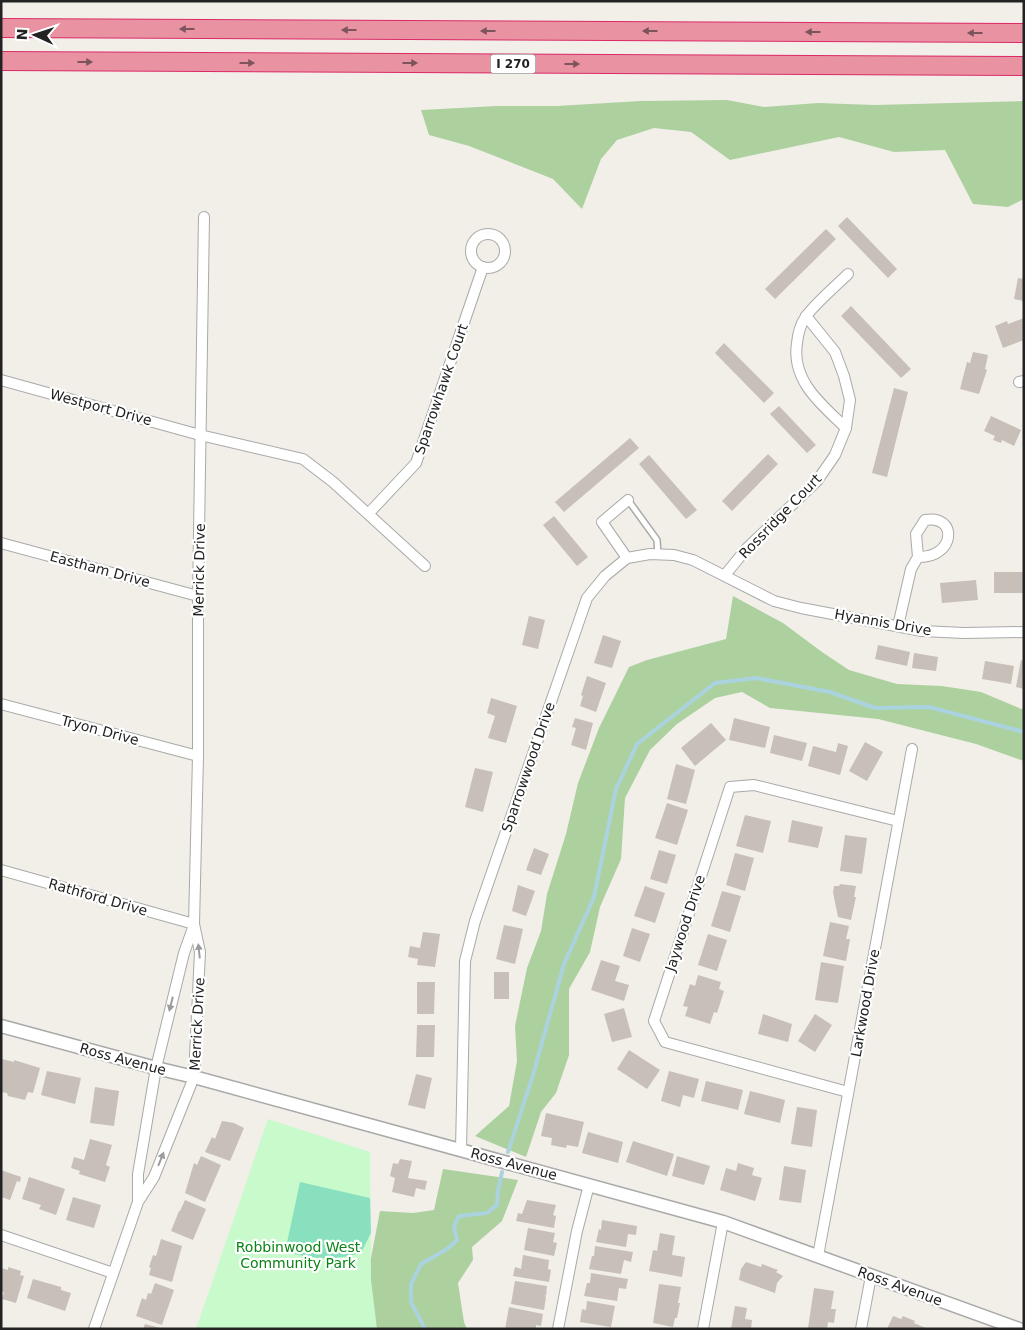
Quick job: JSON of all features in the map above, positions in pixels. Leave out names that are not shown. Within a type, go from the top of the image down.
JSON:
[{"type":"highway","points":[[1,28],[1024,33]]},
{"type":"highway","name":"I 270","points":[[1,61],[1024,66]]},
{"type":"street","name":"Merrick Drive","points":[[94,1329],[138,1202],[154,1177],[194,1077],[200,952],[194,924],[198,756],[198,596],[204,217]]},
{"type":"street","name":"Sparrowhawk Court","points":[[369,513],[416,463],[483,267]]},
{"type":"street","points":[[846,428],[815,398],[804,382],[797,365],[796,348],[799,332],[806,316],[848,274]]},
{"type":"street","name":"Rossridge Court","points":[[725,575],[747,548],[816,481],[835,454],[846,428],[850,400],[844,376],[835,352],[806,316]]},
{"type":"street","name":"Westport Drive","points":[[1,380],[200,435]]},
{"type":"street","points":[[200,435],[303,460],[333,482],[369,513],[425,566]]},
{"type":"street","points":[[628,500],[602,522],[627,558],[658,554],[674,555],[693,560],[725,575]]},
{"type":"street","name":"Eastham Drive","points":[[1,543],[198,596]]},
{"type":"street","points":[[898,626],[911,569],[918,557]]},
{"type":"street","name":"Sparrowwood Drive","points":[[461,1150],[465,961],[475,921],[587,598],[605,576],[627,558]]},
{"type":"street","name":"Hyannis Drive","points":[[725,575],[774,600],[801,608],[922,631],[964,633],[1024,632]]},
{"type":"street","name":"Tryon Drive","points":[[1,704],[198,756]]},
{"type":"street","name":"Larkwood Drive","points":[[818,1256],[912,749]]},
{"type":"street","name":"Jaywood Drive","points":[[848,1092],[665,1042],[654,1021],[730,787],[754,785],[898,821]]},
{"type":"street","name":"Rathford Drive","points":[[1,870],[194,924]]},
{"type":"street","name":"Merrick Drive","points":[[138,1202],[138,1174],[156,1068],[184,953],[194,924]]},
{"type":"street","name":"Ross Avenue","points":[[1,1026],[723,1222],[1020,1329]]},
{"type":"street","points":[[558,1329],[576,1232],[589,1185]]},
{"type":"street","points":[[703,1329],[723,1222]]},
{"type":"street","points":[[1,1235],[113,1273]]},
{"type":"street","points":[[861,1329],[871,1276]]},
{"type":"street","points":[[1020,1329],[1024,1320]]},
{"type":"lane","points":[[628,500],[657,540],[658,554]]},
{"type":"green space","points":[[727,100],[764,107],[818,103],[875,105],[1024,101],[1024,199],[1008,207],[973,204],[945,150],[894,152],[839,137],[730,160],[691,132],[654,128],[617,140],[601,159],[582,209],[553,179],[469,146],[429,135],[421,110],[497,106],[557,106],[640,101]]},
{"type":"green space","points":[[733,596],[783,623],[849,670],[897,684],[942,686],[981,692],[1024,710],[1024,761],[976,744],[878,719],[770,708],[742,692],[715,698],[677,724],[650,750],[625,798],[621,859],[600,907],[590,952],[569,989],[569,1055],[556,1093],[541,1112],[526,1157],[475,1136],[509,1106],[517,1061],[515,1026],[527,968],[541,931],[547,894],[566,834],[578,783],[599,728],[629,667],[647,660],[726,639]]},
{"type":"green space","name":"Robbinwood West Community Park","points":[[268,1119],[370,1152],[371,1280],[377,1329],[196,1329]]},
{"type":"green space","points":[[443,1169],[518,1180],[502,1221],[472,1247],[473,1260],[458,1283],[464,1322],[467,1329],[377,1329],[285,1251],[371,1258],[380,1211],[413,1213],[434,1210]]},
{"type":"green space","points":[[300,1182],[370,1198],[371,1233],[361,1253],[323,1258],[285,1252]]},
{"type":"building","points":[[847,217],[897,269],[888,278],[838,226]]},
{"type":"building","points":[[826,229],[836,239],[775,299],[765,289]]},
{"type":"building","points":[[1018,278],[1024,279],[1024,301],[1014,299]]},
{"type":"building","points":[[851,306],[911,369],[901,378],[841,316]]},
{"type":"building","points":[[1024,318],[1024,340],[1003,348],[995,326],[1007,321],[1008,324]]},
{"type":"building","points":[[724,343],[774,393],[764,403],[715,353]]},
{"type":"building","points":[[973,352],[988,355],[985,369],[987,370],[979,394],[960,389],[967,362],[970,363]]},
{"type":"building","points":[[894,388],[908,392],[887,477],[872,473]]},
{"type":"building","points":[[779,406],[816,445],[807,453],[770,414]]},
{"type":"building","points":[[991,416],[1021,430],[1014,446],[1002,440],[1001,443],[993,440],[995,436],[984,431]]},
{"type":"building","points":[[630,438],[639,448],[564,512],[555,502]]},
{"type":"building","points":[[768,454],[778,464],[732,511],[722,501]]},
{"type":"building","points":[[649,455],[697,510],[686,519],[639,464]]},
{"type":"building","points":[[554,516],[588,557],[577,566],[543,525]]},
{"type":"building","points":[[994,572],[1023,572],[1023,593],[994,593]]},
{"type":"building","points":[[976,580],[978,600],[942,603],[940,583]]},
{"type":"building","points":[[529,616],[545,620],[538,649],[522,645]]},
{"type":"building","points":[[603,635],[621,641],[612,668],[594,663]]},
{"type":"building","points":[[878,645],[910,652],[907,666],[875,659]]},
{"type":"building","points":[[914,653],[938,657],[936,671],[912,668]]},
{"type":"building","points":[[1021,660],[1024,661],[1024,689],[1016,687]]},
{"type":"building","points":[[985,661],[1014,666],[1011,684],[982,679]]},
{"type":"building","points":[[587,676],[606,683],[596,712],[580,706],[583,696],[581,695]]},
{"type":"building","points":[[491,698],[517,706],[506,743],[488,738],[495,716],[487,713]]},
{"type":"building","points":[[575,718],[593,723],[586,750],[571,745],[576,728],[572,727]]},
{"type":"building","points":[[734,718],[770,727],[765,748],[729,740]]},
{"type":"building","points":[[711,723],[726,740],[695,766],[681,748]]},
{"type":"building","points":[[774,735],[807,743],[802,761],[770,753]]},
{"type":"building","points":[[865,742],[883,752],[867,781],[849,771]]},
{"type":"building","points":[[838,743],[848,746],[840,775],[808,766],[813,746],[836,752]]},
{"type":"building","points":[[676,764],[695,770],[686,804],[667,799]]},
{"type":"building","points":[[475,768],[493,772],[483,812],[465,807]]},
{"type":"building","points":[[667,803],[688,810],[677,845],[655,838]]},
{"type":"building","points":[[745,815],[771,821],[763,853],[736,846]]},
{"type":"building","points":[[792,820],[823,827],[818,848],[788,842]]},
{"type":"building","points":[[845,835],[867,838],[862,874],[840,871]]},
{"type":"building","points":[[534,848],[549,854],[541,875],[526,870]]},
{"type":"building","points":[[659,850],[676,855],[667,884],[650,879]]},
{"type":"building","points":[[735,853],[754,858],[745,891],[726,885]]},
{"type":"building","points":[[840,884],[856,886],[854,897],[856,897],[851,920],[838,917],[833,892],[834,886],[839,886]]},
{"type":"building","points":[[518,885],[535,891],[526,916],[512,911]]},
{"type":"building","points":[[645,886],[665,893],[655,923],[634,916]]},
{"type":"building","points":[[722,891],[741,896],[730,932],[711,926]]},
{"type":"building","points":[[830,922],[849,926],[846,939],[850,939],[846,961],[823,956]]},
{"type":"building","points":[[504,925],[523,929],[515,964],[496,959]]},
{"type":"building","points":[[632,928],[650,934],[640,962],[623,956]]},
{"type":"building","points":[[423,932],[440,934],[435,967],[417,965],[418,959],[408,957],[410,946],[420,948]]},
{"type":"building","points":[[708,934],[727,940],[717,971],[698,965]]},
{"type":"building","points":[[601,960],[620,966],[615,981],[629,985],[624,1001],[591,990]]},
{"type":"building","points":[[821,962],[844,966],[838,1003],[815,1000]]},
{"type":"building","points":[[494,972],[509,972],[509,999],[494,999]]},
{"type":"building","points":[[698,975],[721,982],[719,989],[724,991],[717,1013],[714,1012],[710,1024],[685,1016],[688,1007],[683,1006],[690,984],[695,986]]},
{"type":"building","points":[[417,982],[435,982],[434,1014],[417,1014]]},
{"type":"building","points":[[624,1008],[632,1037],[612,1042],[604,1014]]},
{"type":"building","points":[[763,1014],[792,1024],[788,1042],[758,1034]]},
{"type":"building","points":[[815,1014],[832,1025],[815,1052],[798,1041]]},
{"type":"building","points":[[417,1025],[435,1025],[434,1057],[416,1057]]},
{"type":"building","points":[[629,1050],[660,1070],[647,1089],[617,1069]]},
{"type":"building","points":[[2,1059],[14,1062],[14,1060],[40,1068],[33,1093],[28,1092],[25,1100],[8,1096],[7,1093],[1,1092]]},
{"type":"building","points":[[47,1071],[81,1078],[75,1104],[41,1095]]},
{"type":"building","points":[[669,1071],[699,1079],[694,1098],[683,1095],[680,1107],[661,1101]]},
{"type":"building","points":[[416,1074],[432,1078],[425,1109],[408,1105]]},
{"type":"building","points":[[706,1081],[743,1090],[738,1110],[701,1101]]},
{"type":"building","points":[[95,1087],[119,1091],[114,1126],[90,1123]]},
{"type":"building","points":[[750,1091],[785,1100],[780,1123],[744,1114]]},
{"type":"building","points":[[797,1107],[817,1110],[812,1147],[791,1144]]},
{"type":"building","points":[[546,1113],[584,1122],[578,1147],[567,1145],[566,1148],[551,1145],[552,1138],[541,1136]]},
{"type":"building","points":[[222,1121],[234,1123],[244,1128],[230,1161],[205,1152],[212,1137],[215,1139]]},
{"type":"building","points":[[588,1132],[623,1142],[618,1163],[582,1153]]},
{"type":"building","points":[[90,1139],[112,1145],[106,1165],[110,1167],[105,1182],[79,1174],[80,1171],[71,1168],[74,1157],[84,1160]]},
{"type":"building","points":[[633,1141],[674,1154],[667,1176],[626,1162]]},
{"type":"building","points":[[201,1156],[221,1165],[205,1202],[185,1193],[194,1163],[197,1165]]},
{"type":"building","points":[[677,1156],[710,1166],[704,1185],[672,1176]]},
{"type":"building","points":[[400,1159],[412,1161],[408,1178],[427,1181],[425,1190],[416,1188],[414,1197],[392,1192],[395,1178],[390,1176],[393,1163],[398,1164]]},
{"type":"building","points":[[738,1163],[754,1168],[752,1175],[762,1178],[755,1201],[720,1190],[726,1168],[736,1171]]},
{"type":"building","points":[[784,1166],[806,1170],[801,1203],[779,1200]]},
{"type":"building","points":[[1,1170],[21,1177],[20,1182],[17,1181],[10,1200],[1,1197]]},
{"type":"building","points":[[29,1177],[65,1189],[56,1215],[39,1209],[41,1205],[22,1199]]},
{"type":"building","points":[[73,1197],[101,1205],[94,1228],[66,1220]]},
{"type":"building","points":[[185,1200],[206,1209],[193,1240],[171,1231]]},
{"type":"building","points":[[527,1200],[556,1205],[553,1215],[556,1216],[554,1228],[516,1221],[518,1213],[522,1214]]},
{"type":"building","points":[[602,1220],[637,1226],[636,1235],[628,1234],[626,1247],[596,1242],[599,1229],[601,1230]]},
{"type":"building","points":[[528,1228],[555,1233],[553,1242],[557,1243],[554,1256],[524,1250]]},
{"type":"building","points":[[660,1233],[675,1236],[672,1255],[685,1257],[682,1277],[649,1271],[653,1250],[657,1251]]},
{"type":"building","points":[[161,1239],[182,1246],[172,1282],[149,1275],[151,1268],[149,1267],[153,1255],[156,1256]]},
{"type":"building","points":[[595,1246],[633,1252],[631,1262],[624,1260],[621,1274],[589,1269],[592,1256],[594,1256]]},
{"type":"building","points":[[523,1255],[549,1260],[548,1269],[551,1270],[549,1282],[513,1276],[515,1267],[521,1269]]},
{"type":"building","points":[[746,1262],[761,1267],[762,1264],[778,1270],[776,1272],[783,1276],[777,1283],[775,1293],[739,1280],[741,1269]]},
{"type":"building","points":[[8,1267],[21,1271],[20,1275],[24,1276],[16,1303],[2,1299],[4,1292],[1,1291],[1,1268],[8,1270]]},
{"type":"building","points":[[591,1273],[628,1279],[626,1289],[619,1288],[617,1301],[584,1296],[587,1283],[590,1283]]},
{"type":"building","points":[[33,1279],[61,1287],[61,1290],[71,1293],[65,1311],[27,1298]]},
{"type":"building","points":[[515,1281],[547,1286],[546,1296],[544,1295],[546,1297],[544,1310],[511,1304]]},
{"type":"building","points":[[155,1283],[174,1290],[162,1325],[136,1316],[142,1298],[146,1300],[148,1293],[151,1294]]},
{"type":"building","points":[[659,1284],[681,1287],[677,1318],[675,1318],[673,1327],[653,1323]]},
{"type":"building","points":[[814,1288],[834,1291],[831,1309],[836,1309],[834,1323],[828,1322],[827,1329],[808,1328]]},
{"type":"building","points":[[587,1301],[615,1306],[611,1327],[580,1322],[582,1309],[586,1310]]},
{"type":"building","points":[[735,1306],[747,1308],[745,1319],[752,1320],[751,1329],[731,1329]]},
{"type":"building","points":[[509,1307],[543,1314],[541,1326],[536,1325],[536,1329],[505,1329]]},
{"type":"building","points":[[893,1316],[901,1319],[903,1316],[928,1329],[887,1329]]},
{"type":"building","points":[[145,1324],[160,1328],[160,1329],[143,1329]]},
{"type":"waterway","points":[[508,1152],[533,1075],[564,964],[594,897],[616,789],[637,744],[715,683],[756,678],[830,692],[875,708],[929,707],[1024,732]]},
{"type":"waterway","points":[[425,1329],[411,1302],[411,1284],[421,1264],[447,1249],[457,1240],[454,1226],[459,1216],[487,1213],[497,1205],[502,1172]]}]
